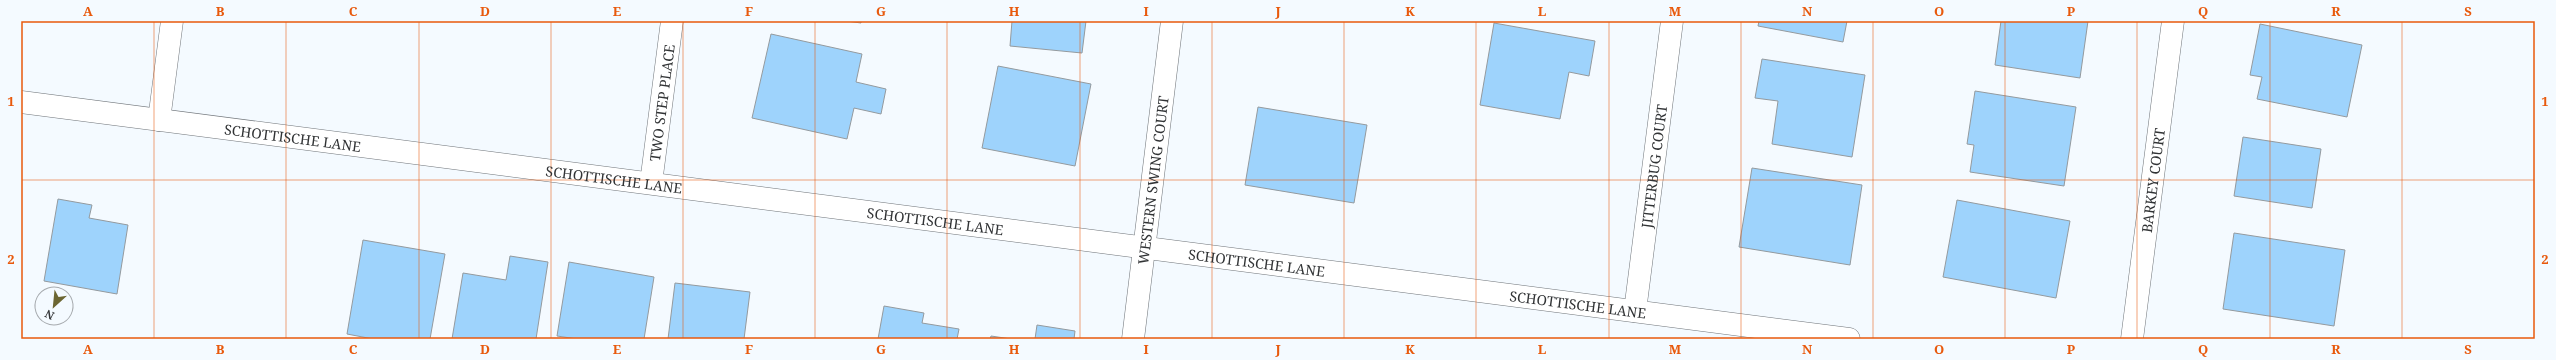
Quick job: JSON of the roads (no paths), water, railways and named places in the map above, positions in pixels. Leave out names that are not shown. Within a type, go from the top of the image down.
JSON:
[{"type":"street","points":[[159,120],[172,21]]},
{"type":"street","name":"TWO STEP PLACE","points":[[651,184],[672,21]]},
{"type":"street","name":"WESTERN SWING COURT","points":[[1133,339],[1143,247],[1172,21]]},
{"type":"street","name":"JITTERBUG COURT","points":[[1635,311],[1672,21]]},
{"type":"street","name":"BARKEY COURT","points":[[2132,339],[2173,21]]},
{"type":"street","name":"SCHOTTISCHE LANE","points":[[21,102],[1849,339]]}]
